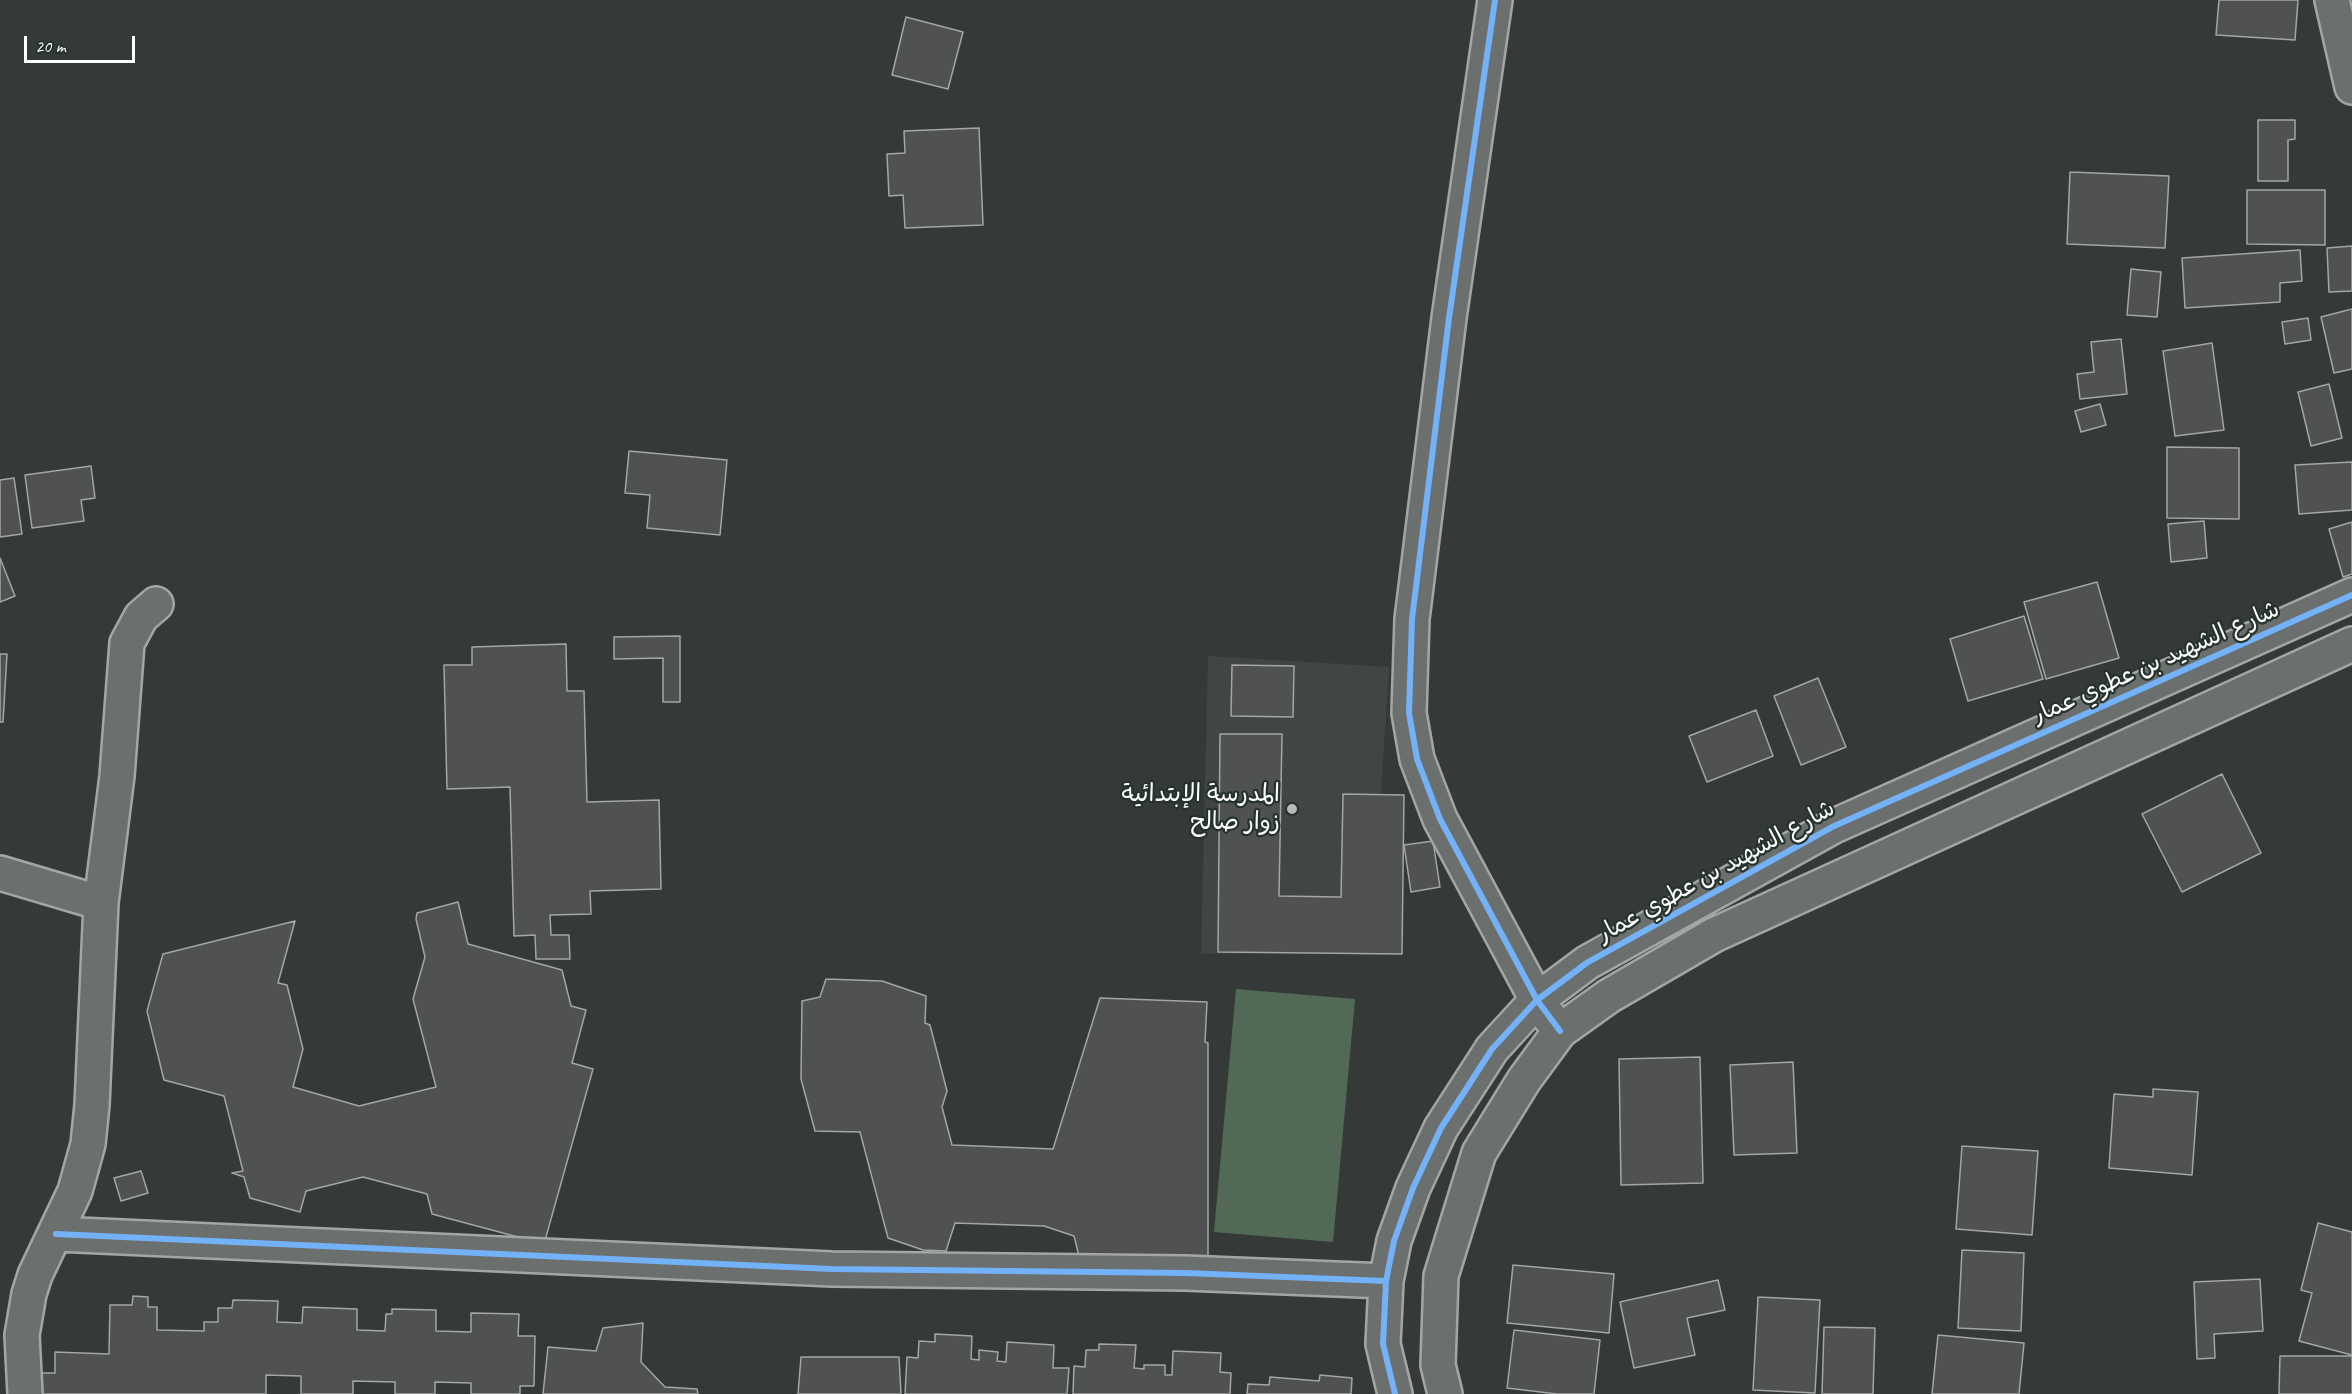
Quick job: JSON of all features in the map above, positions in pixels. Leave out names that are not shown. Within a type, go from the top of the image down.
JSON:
[{"type":"street","points":[[1495,0],[1449,318],[1412,619],[1409,713],[1417,759],[1440,819],[1537,1000],[1560,1031]]},
{"type":"street","points":[[2332,0],[2352,87]]},
{"type":"street","name":"شارع الشهيد بن عطوي عمار","points":[[1395,1394],[1383,1344],[1386,1281],[1394,1241],[1413,1188],[1442,1128],[1492,1049],[1537,1000],[1588,962],[1832,827],[2352,595]]},
{"type":"street","points":[[25,1394],[22,1335],[25,1313],[35,1275],[75,1191],[88,1144],[92,1105],[100,903],[117,776],[127,644],[141,617],[156,604]]},
{"type":"street","points":[[1445,1394],[1438,1365],[1441,1276],[1479,1153],[1524,1080],[1560,1031],[1609,996],[1714,935],[2351,646]]},
{"type":"street","points":[[0,873],[100,903]]},
{"type":"street","points":[[56,1234],[832,1269],[1185,1273],[1386,1281]]},
{"type":"shaded area","name":"المدرسة الإبتدائية زوار صالح","points":[[1208,656],[1389,667],[1371,952],[1201,954]]},
{"type":"green space","points":[[1236,989],[1355,999],[1333,1242],[1214,1232]]},
{"type":"building","points":[[2219,0],[2298,0],[2295,40],[2216,35]]},
{"type":"building","points":[[906,17],[963,32],[948,89],[892,75]]},
{"type":"building","points":[[2258,120],[2295,120],[2295,139],[2288,140],[2288,181],[2258,181]]},
{"type":"building","points":[[979,128],[983,225],[905,228],[903,195],[889,196],[887,154],[905,153],[904,131]]},
{"type":"building","points":[[2070,172],[2169,176],[2165,248],[2067,244]]},
{"type":"building","points":[[2247,190],[2325,190],[2325,245],[2247,244]]},
{"type":"building","points":[[2352,246],[2352,291],[2329,292],[2327,248]]},
{"type":"building","points":[[2300,250],[2302,281],[2280,283],[2280,302],[2185,308],[2182,258]]},
{"type":"building","points":[[2131,269],[2161,272],[2157,317],[2127,315]]},
{"type":"building","points":[[2352,309],[2352,369],[2334,373],[2321,317]]},
{"type":"building","points":[[2308,318],[2311,340],[2285,344],[2282,322]]},
{"type":"building","points":[[2121,339],[2127,394],[2080,399],[2077,374],[2094,372],[2091,342]]},
{"type":"building","points":[[2212,343],[2224,430],[2175,436],[2163,351]]},
{"type":"building","points":[[2329,384],[2342,438],[2311,446],[2298,392]]},
{"type":"building","points":[[2100,404],[2106,425],[2081,432],[2075,411]]},
{"type":"building","points":[[2167,447],[2239,448],[2239,519],[2167,518]]},
{"type":"building","points":[[629,451],[727,460],[720,535],[647,528],[650,495],[625,493]]},
{"type":"building","points":[[2352,462],[2352,510],[2299,514],[2295,465]]},
{"type":"building","points":[[91,466],[95,498],[81,500],[84,521],[32,528],[25,475]]},
{"type":"building","points":[[14,478],[22,534],[0,537],[0,480]]},
{"type":"building","points":[[2204,521],[2207,558],[2171,562],[2168,524]]},
{"type":"building","points":[[2352,522],[2352,574],[2343,577],[2329,529]]},
{"type":"building","points":[[0,558],[15,596],[0,602]]},
{"type":"building","points":[[2097,582],[2119,658],[2046,679],[2024,602]]},
{"type":"building","points":[[2024,616],[2043,679],[1968,701],[1950,639]]},
{"type":"building","points":[[680,636],[680,702],[663,702],[663,658],[614,659],[614,637]]},
{"type":"building","points":[[566,644],[567,691],[584,691],[587,802],[659,800],[661,889],[590,891],[591,914],[550,915],[551,935],[569,935],[570,959],[536,959],[535,935],[514,936],[510,787],[447,789],[444,665],[472,665],[472,647]]},
{"type":"building","points":[[0,654],[7,654],[3,722],[0,722]]},
{"type":"building","points":[[1232,665],[1294,666],[1293,717],[1231,716]]},
{"type":"building","points":[[1818,678],[1846,747],[1801,765],[1774,696]]},
{"type":"building","points":[[1756,710],[1773,756],[1707,782],[1689,736]]},
{"type":"building","points":[[1220,734],[1282,734],[1279,896],[1341,897],[1343,794],[1404,795],[1402,954],[1218,952]]},
{"type":"building","points":[[2222,774],[2261,853],[2182,892],[2142,814]]},
{"type":"building","points":[[1433,841],[1440,887],[1411,892],[1404,845]]},
{"type":"building","points":[[458,902],[468,944],[562,970],[571,1006],[586,1010],[572,1063],[593,1069],[544,1244],[432,1214],[427,1194],[363,1177],[306,1191],[300,1212],[250,1198],[244,1177],[232,1173],[243,1171],[224,1096],[164,1080],[147,1011],[163,954],[295,921],[278,983],[287,985],[303,1049],[293,1087],[359,1106],[436,1087],[413,999],[425,957],[416,919],[417,913]]},
{"type":"building","points":[[826,979],[882,981],[926,996],[925,1023],[930,1025],[947,1091],[942,1107],[952,1145],[1053,1149],[1100,998],[1207,1002],[1205,1042],[1208,1043],[1208,1268],[1081,1264],[1074,1236],[1044,1226],[955,1223],[946,1251],[923,1250],[888,1238],[860,1132],[815,1131],[801,1079],[802,1001],[820,997]]},
{"type":"building","points":[[1700,1057],[1703,1183],[1621,1185],[1619,1059]]},
{"type":"building","points":[[1793,1062],[1797,1153],[1734,1155],[1730,1065]]},
{"type":"building","points":[[2153,1089],[2198,1092],[2192,1175],[2109,1168],[2114,1094],[2153,1097]]},
{"type":"building","points":[[1962,1146],[2038,1151],[2032,1235],[1956,1229]]},
{"type":"building","points":[[141,1171],[148,1193],[121,1201],[114,1178]]},
{"type":"building","points":[[2318,1223],[2352,1232],[2352,1355],[2299,1341],[2312,1293],[2301,1290]]},
{"type":"building","points":[[1962,1250],[2024,1253],[2021,1331],[1958,1328]]},
{"type":"building","points":[[1513,1265],[1614,1274],[1609,1333],[1507,1323]]},
{"type":"building","points":[[2260,1279],[2263,1331],[2214,1334],[2215,1358],[2197,1359],[2194,1282]]},
{"type":"building","points":[[1718,1280],[1725,1310],[1687,1318],[1695,1355],[1634,1368],[1620,1302]]},
{"type":"building","points":[[133,1296],[148,1297],[148,1307],[157,1307],[157,1330],[204,1331],[204,1322],[218,1322],[218,1308],[232,1308],[233,1300],[278,1301],[277,1322],[302,1323],[303,1307],[357,1309],[357,1330],[385,1331],[386,1314],[392,1314],[392,1309],[436,1310],[436,1331],[471,1332],[471,1313],[519,1314],[518,1336],[535,1336],[534,1386],[520,1386],[520,1394],[471,1394],[471,1383],[435,1382],[435,1394],[395,1394],[395,1382],[353,1381],[353,1394],[301,1394],[301,1376],[266,1375],[266,1394],[40,1394],[40,1373],[55,1373],[55,1352],[109,1354],[110,1305],[132,1305]]},
{"type":"building","points":[[1758,1297],[1820,1300],[1815,1393],[1753,1390]]},
{"type":"building","points":[[643,1323],[641,1362],[665,1387],[697,1389],[698,1394],[543,1394],[548,1347],[596,1351],[603,1328]]},
{"type":"building","points":[[1824,1327],[1875,1328],[1873,1394],[1822,1394]]},
{"type":"building","points":[[1514,1330],[1600,1340],[1594,1394],[1557,1394],[1507,1388]]},
{"type":"building","points":[[935,1334],[972,1336],[971,1359],[979,1360],[979,1350],[998,1352],[997,1361],[1006,1362],[1007,1342],[1054,1345],[1053,1368],[1069,1368],[1067,1394],[905,1394],[907,1357],[918,1358],[919,1341],[935,1342]]},
{"type":"building","points":[[1938,1335],[2024,1343],[2019,1394],[1932,1394]]},
{"type":"building","points":[[1099,1344],[1136,1345],[1134,1368],[1144,1369],[1144,1365],[1165,1365],[1165,1375],[1172,1375],[1173,1351],[1221,1353],[1220,1372],[1231,1373],[1230,1394],[1073,1394],[1074,1366],[1085,1367],[1086,1350],[1099,1350]]},
{"type":"building","points":[[2280,1356],[2352,1356],[2352,1394],[2279,1394]]},
{"type":"building","points":[[801,1357],[899,1357],[901,1394],[798,1394]]},
{"type":"building","points":[[1320,1375],[1352,1378],[1351,1394],[1247,1394],[1248,1384],[1269,1385],[1270,1377],[1319,1381]]},
{"type":"cycle path","points":[[1495,0],[1449,318],[1412,619],[1409,713],[1417,759],[1440,819],[1537,1000],[1560,1031]]},
{"type":"cycle path","points":[[1395,1394],[1383,1344],[1386,1281],[1394,1241],[1413,1188],[1441,1128],[1492,1049],[1537,1000],[1588,962],[1832,827],[2352,595]]},
{"type":"cycle path","points":[[56,1234],[832,1269],[1185,1273],[1386,1281]]},
{"type":"place","name":"المدرسة الإبتدائية زوار صالح","points":[[1292,809]]}]
